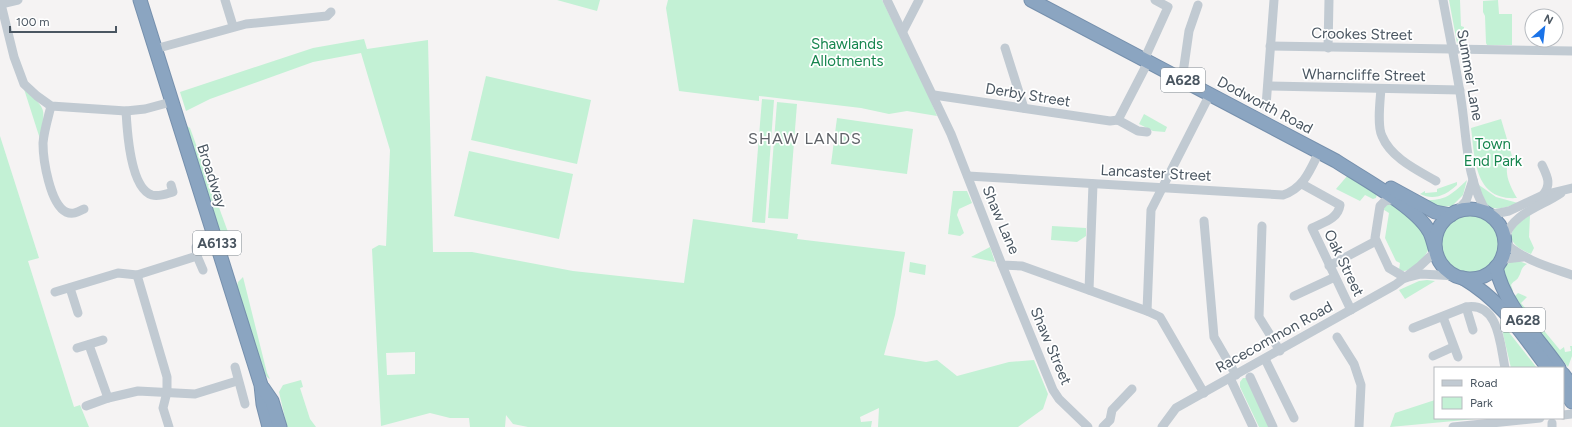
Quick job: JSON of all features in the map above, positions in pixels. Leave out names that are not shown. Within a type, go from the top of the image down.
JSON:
[{"type":"highway","name":"Broadway","points":[[140,0],[261,385],[263,404],[269,427]]},
{"type":"highway","name":"Dodworth Road","points":[[1031,0],[1336,161],[1394,199],[1417,217],[1428,230],[1435,250]]},
{"type":"highway","name":"Dodworth Road","points":[[1336,161],[1350,166],[1435,212],[1453,214]]},
{"type":"highway","points":[[1472,210],[1488,215],[1501,229],[1504,240],[1502,256],[1497,266],[1481,277],[1460,277],[1442,266],[1435,250],[1437,233],[1440,226],[1453,214],[1472,210]]},
{"type":"highway","name":"A628","points":[[1497,266],[1499,280],[1507,298],[1558,367]]},
{"type":"highway","name":"A628","points":[[1460,277],[1494,299],[1509,316],[1547,367]]},
{"type":"highway","points":[[1564,375],[1572,386]]},
{"type":"highway","name":"Broadway","points":[[261,385],[272,401],[280,427]]},
{"type":"highway","points":[[1564,390],[1572,402]]},
{"type":"street","points":[[18,0],[1,2],[2,20],[24,84],[36,96],[51,106],[126,110],[146,109],[171,102]]},
{"type":"street","points":[[225,0],[233,26]]},
{"type":"street","name":"Shaw Lane","points":[[887,0],[934,95],[968,176],[1002,265],[1022,266],[1148,311],[1160,317],[1204,393]]},
{"type":"street","points":[[903,31],[919,0]]},
{"type":"street","points":[[1147,132],[1138,131],[1118,120],[1146,61],[1169,3],[1155,0]]},
{"type":"street","points":[[1328,48],[1329,0]]},
{"type":"street","name":"Summer Lane","points":[[1443,0],[1460,90],[1473,180],[1478,198],[1488,215]]},
{"type":"street","points":[[1266,106],[1271,1]]},
{"type":"street","points":[[1182,80],[1189,31],[1198,5]]},
{"type":"street","points":[[155,49],[233,26],[327,16],[332,12]]},
{"type":"street","name":"Crookes Street","points":[[1270,46],[1572,51]]},
{"type":"street","points":[[1005,48],[1024,108]]},
{"type":"street","name":"Wharncliffe Street","points":[[1268,86],[1460,90]]},
{"type":"street","points":[[1381,89],[1382,136],[1401,160],[1436,181]]},
{"type":"street","points":[[1148,311],[1151,210],[1210,94]]},
{"type":"street","name":"Derby Street","points":[[934,95],[1110,121],[1118,120]]},
{"type":"street","points":[[51,106],[43,143],[46,171],[55,199],[66,212],[74,214],[84,209]]},
{"type":"street","points":[[126,110],[127,135],[130,155],[142,188],[150,194],[161,196],[173,192],[171,185]]},
{"type":"street","points":[[1302,184],[1319,152]]},
{"type":"street","points":[[1542,165],[1549,180],[1544,195]]},
{"type":"street","name":"Lancaster Street","points":[[968,176],[1283,195],[1293,191],[1302,184]]},
{"type":"street","name":"Summer Lane","points":[[1453,214],[1466,201],[1473,180]]},
{"type":"street","points":[[1549,180],[1569,191]]},
{"type":"street","points":[[1089,290],[1094,184]]},
{"type":"street","name":"Oak Street","points":[[1302,184],[1340,205],[1339,212],[1336,216],[1312,228],[1351,310]]},
{"type":"street","points":[[1488,215],[1509,211],[1544,195],[1569,191]]},
{"type":"street","points":[[1569,191],[1515,220],[1507,231],[1504,240],[1512,250],[1525,257],[1572,275]]},
{"type":"street","points":[[1394,199],[1385,201],[1380,206],[1376,241],[1389,268],[1406,278]]},
{"type":"street","points":[[1204,221],[1214,337],[1233,377],[1251,423],[1242,427]]},
{"type":"street","points":[[1262,226],[1259,317],[1280,351]]},
{"type":"street","points":[[1330,266],[1376,241]]},
{"type":"street","name":"Racecommon Road","points":[[1162,427],[1176,408],[1280,351],[1406,278],[1435,250]]},
{"type":"street","points":[[55,292],[118,273],[137,275],[197,251],[203,270]]},
{"type":"street","points":[[1497,266],[1505,259],[1512,257],[1525,257]]},
{"type":"street","name":"Shaw Street","points":[[1002,265],[1053,390],[1078,424],[1088,427]]},
{"type":"street","name":"Racecommon Road","points":[[1406,278],[1421,274],[1460,277]]},
{"type":"street","points":[[137,275],[167,377],[163,408],[169,427]]},
{"type":"street","points":[[1294,296],[1334,277]]},
{"type":"street","points":[[70,288],[78,313]]},
{"type":"street","points":[[1413,328],[1466,307],[1473,306],[1484,309],[1490,313],[1494,320],[1505,367]]},
{"type":"street","points":[[1466,307],[1473,330]]},
{"type":"street","points":[[1443,317],[1458,357]]},
{"type":"street","points":[[1337,337],[1354,364],[1361,385],[1359,427]]},
{"type":"street","points":[[78,348],[103,340]]},
{"type":"street","points":[[89,345],[108,398]]},
{"type":"street","points":[[1433,356],[1453,347]]},
{"type":"street","points":[[1265,359],[1294,418]]},
{"type":"street","points":[[235,367],[237,381],[245,404]]},
{"type":"street","points":[[1250,377],[1273,427]]},
{"type":"street","points":[[86,406],[108,398],[138,391],[195,394],[237,381]]},
{"type":"street","points":[[1103,427],[1110,420],[1112,410],[1132,388]]},
{"type":"street","points":[[1453,427],[1484,426],[1516,419]]},
{"type":"green space","points":[[557,0],[600,0],[597,11]]},
{"type":"green space","name":"Shawlands Allotments","points":[[668,0],[882,0],[922,80],[937,116],[907,111],[889,114],[861,108],[759,96],[759,101],[679,91],[666,8]]},
{"type":"green space","points":[[1449,0],[1460,0],[1461,26],[1464,27],[1464,45],[1457,43]]},
{"type":"green space","points":[[1498,0],[1499,14],[1512,14],[1512,45],[1487,45],[1486,43],[1483,1]]},
{"type":"green space","points":[[364,39],[367,49],[428,40],[433,252],[472,252],[573,271],[684,283],[693,219],[798,234],[797,239],[905,252],[895,315],[884,355],[926,362],[937,360],[957,376],[1009,362],[1034,360],[1048,394],[1043,409],[1018,427],[878,427],[879,408],[860,417],[861,422],[872,421],[871,427],[528,427],[513,424],[506,415],[505,427],[470,427],[469,418],[450,418],[430,413],[381,426],[372,249],[379,245],[386,246],[390,150],[361,53],[313,62],[210,99],[186,111],[180,92],[313,48]],"holes":[[[415,352],[415,374],[387,375],[386,353]]]},
{"type":"green space","points":[[486,76],[591,100],[577,164],[471,140]]},
{"type":"green space","points":[[24,89],[41,106],[43,110],[40,139]]},
{"type":"green space","points":[[762,99],[774,100],[765,223],[752,222]]},
{"type":"green space","points":[[777,102],[797,104],[788,219],[768,218]]},
{"type":"green space","points":[[1144,114],[1167,127],[1165,132],[1153,131],[1139,124]]},
{"type":"green space","points":[[837,118],[913,129],[907,174],[831,164]]},
{"type":"green space","name":"Town End Park","points":[[1501,119],[1512,156],[1507,166],[1509,183],[1517,198],[1503,197],[1492,193],[1479,175],[1476,164],[1471,128]]},
{"type":"green space","points":[[182,123],[190,128],[236,254],[225,250]]},
{"type":"green space","points":[[0,136],[39,258],[28,261],[74,407],[80,405],[89,427],[0,427]]},
{"type":"green space","points":[[469,151],[573,174],[559,239],[454,216]]},
{"type":"green space","points":[[1348,175],[1377,194],[1376,198],[1373,199],[1365,195],[1360,201],[1336,189]]},
{"type":"green space","points":[[1467,180],[1463,195],[1452,206],[1438,207],[1425,200],[1444,198]]},
{"type":"green space","points":[[1457,182],[1457,185],[1453,189],[1440,196],[1430,197],[1420,194],[1425,191],[1425,193],[1437,192],[1437,189]]},
{"type":"green space","points":[[1479,185],[1496,197],[1518,203],[1503,208],[1492,208],[1487,205],[1484,200]]},
{"type":"green space","points":[[953,191],[967,191],[972,203],[959,209],[957,215],[964,233],[960,236],[948,234]]},
{"type":"green space","points":[[1389,202],[1400,211],[1420,223],[1429,249],[1417,265],[1404,271],[1399,270],[1400,263],[1396,261],[1385,238],[1389,213],[1381,208]]},
{"type":"green space","points":[[1471,214],[1487,219],[1492,223],[1496,228],[1501,244],[1496,260],[1492,265],[1487,269],[1471,274],[1455,269],[1450,265],[1446,260],[1441,244],[1446,228],[1450,223],[1455,219]]},
{"type":"green space","points":[[1530,215],[1529,237],[1534,248],[1531,254],[1522,250],[1516,245],[1512,241],[1511,236],[1516,226]]},
{"type":"green space","points":[[1052,226],[1086,228],[1086,236],[1077,242],[1051,240]]},
{"type":"green space","points":[[990,247],[995,262],[971,257]]},
{"type":"green space","points":[[1512,261],[1519,261],[1527,264],[1522,269],[1518,278],[1511,285],[1513,291],[1510,293],[1503,270],[1506,265]]},
{"type":"green space","points":[[910,262],[926,265],[925,275],[909,272]]},
{"type":"green space","points":[[243,277],[267,373],[270,379],[266,375],[255,353],[236,290],[238,282]]},
{"type":"green space","points":[[1419,281],[1435,281],[1405,299],[1399,290]]},
{"type":"green space","points":[[1518,293],[1527,297],[1521,303],[1560,350],[1564,347],[1565,352],[1571,351],[1570,346],[1572,346],[1572,356],[1568,367],[1516,303],[1514,297]]},
{"type":"green space","points":[[1500,321],[1536,367],[1511,367]]},
{"type":"green space","points":[[1243,378],[1246,378],[1269,427],[1259,427],[1240,387],[1240,382]]},
{"type":"green space","points":[[301,380],[303,387],[300,388],[310,419],[316,427],[287,427],[279,392],[283,385]]},
{"type":"green space","points":[[1434,400],[1434,419],[1475,419],[1390,427],[1395,413]]},
{"type":"district","name":"SHAW LANDS","points":[[805,138]]}]
